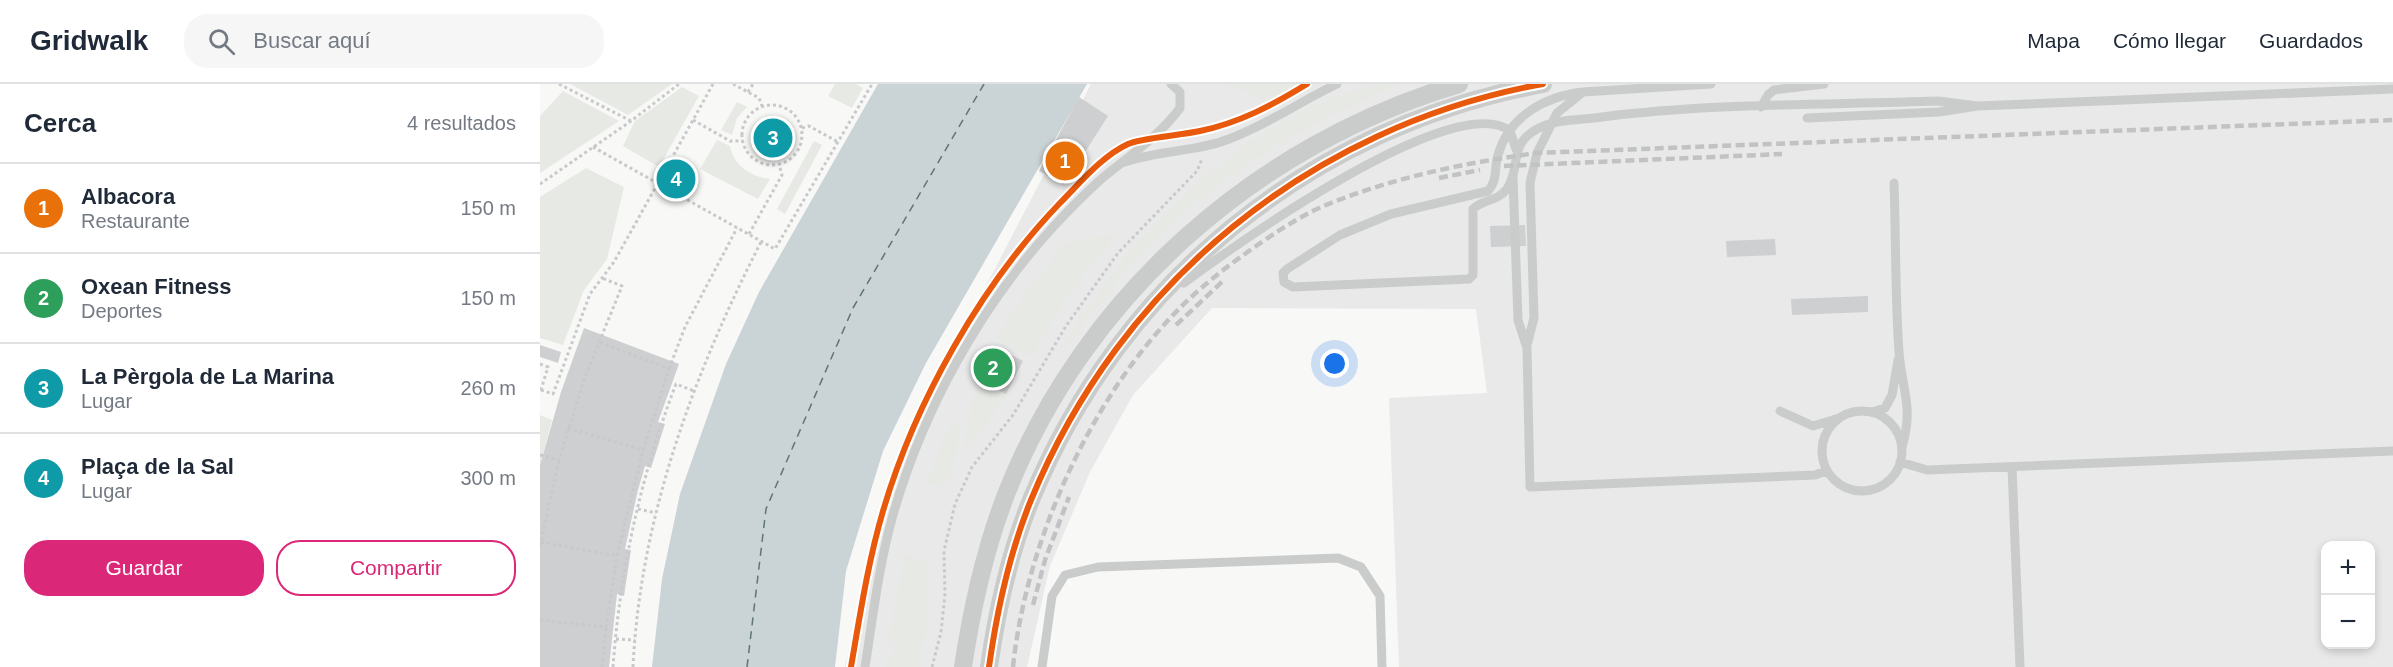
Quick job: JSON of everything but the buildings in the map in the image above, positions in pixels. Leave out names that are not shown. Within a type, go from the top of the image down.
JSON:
[{"type":"street","points":[[963,667],[981,572],[1007,491],[1036,430],[1065,381],[1128,296],[1173,248],[1221,207],[1284,163],[1374,114],[1459,84]]},
{"type":"street","points":[[989,667],[996,621],[1011,558],[1031,501],[1058,441],[1085,394],[1120,343],[1191,262],[1236,223],[1295,181],[1360,143],[1466,102],[1543,84]]},
{"type":"lane","points":[[865,667],[882,562],[893,515],[908,471],[944,387],[982,320],[1011,279],[1066,213],[1180,108],[1180,92],[1172,84]]},
{"type":"lane","points":[[1120,164],[1144,155],[1207,147],[1230,139],[1337,84]]},
{"type":"lane","points":[[1513,175],[1501,195],[1473,209],[1473,275],[1469,279],[1293,287],[1284,282],[1283,273],[1287,269],[1340,235],[1391,214],[1488,191],[1495,182],[1497,159],[1510,131],[1523,116],[1549,99],[1583,92],[1711,84]]},
{"type":"lane","points":[[1761,107],[1774,90],[1824,84]]},
{"type":"lane","points":[[1807,118],[1939,112],[1977,106],[2393,89]]},
{"type":"lane","points":[[1583,92],[1561,109],[1551,124],[1537,153],[1530,183],[1534,318],[1527,348],[1530,487],[1815,475],[1826,471]]},
{"type":"lane","points":[[1516,149],[1531,133],[1551,124],[1637,113],[1938,101],[1977,106]]},
{"type":"lane","points":[[1148,309],[1246,237],[1366,164],[1427,137],[1471,124],[1494,123],[1510,131],[1516,149],[1513,175],[1518,320],[1527,348]]},
{"type":"lane","points":[[1841,417],[1824,435],[1821,448],[1826,471],[1838,484],[1862,492],[1886,484],[1900,462],[1908,426],[1907,390],[1899,355],[1894,183]]},
{"type":"lane","points":[[1514,200],[1523,205],[1530,198]]},
{"type":"lane","points":[[1780,411],[1813,426],[1859,411],[1871,412],[1885,408],[1890,401],[1899,355]]},
{"type":"lane","points":[[1871,412],[1892,424],[1902,447]]},
{"type":"lane","points":[[1900,462],[1927,470],[2393,451]]},
{"type":"lane","points":[[2012,467],[2020,667]]},
{"type":"lane","points":[[1042,667],[1052,596],[1065,575],[1098,567],[1338,558],[1361,567],[1380,596],[1382,667]]},
{"type":"path","points":[[559,84],[631,121]]},
{"type":"path","points":[[540,184],[631,121],[679,84]]},
{"type":"path","points":[[540,364],[548,367],[541,392],[554,394],[590,294],[614,262],[713,84]]},
{"type":"path","points":[[733,84],[759,98],[762,106]]},
{"type":"path","points":[[748,92],[753,84]]},
{"type":"path","points":[[593,147],[775,249],[872,84]]},
{"type":"path","points":[[762,106],[782,106],[798,119],[802,128],[800,148],[794,156],[779,164],[766,165],[757,162],[749,155],[743,141],[743,128],[747,119],[762,106]]},
{"type":"path","points":[[693,120],[730,141],[743,141]]},
{"type":"path","points":[[802,128],[809,126],[838,142]]},
{"type":"path","points":[[749,234],[782,175],[779,164]]},
{"type":"path","points":[[602,667],[617,556],[645,442],[685,327],[737,228]]},
{"type":"path","points":[[633,667],[644,575],[673,453],[728,307],[761,242]]},
{"type":"path","points":[[602,278],[622,286],[568,428],[540,544],[617,556]]},
{"type":"path","points":[[599,342],[669,369]]},
{"type":"path","points":[[613,667],[624,573],[654,445],[676,384],[695,391]]},
{"type":"path","points":[[568,428],[643,450]]},
{"type":"path","points":[[645,442],[654,445]]},
{"type":"path","points":[[540,455],[559,460]]},
{"type":"path","points":[[638,509],[657,513]]},
{"type":"path","points":[[614,572],[624,573]]},
{"type":"path","points":[[540,620],[606,627]]},
{"type":"path","points":[[616,639],[635,640]]},
{"type":"shaded area","points":[[570,84],[672,84],[628,115]]},
{"type":"shaded area","points":[[835,84],[856,84],[863,88],[852,108],[828,96]]},
{"type":"shaded area","points":[[878,84],[1087,84],[926,363],[883,451],[846,571],[835,667],[652,667],[662,579],[680,494],[726,364],[759,292]]},
{"type":"shaded area","points":[[1091,84],[2393,84],[2393,667],[1399,667],[1389,398],[1487,393],[1476,309],[1212,308],[1133,395],[1090,472],[1050,566],[1027,667],[845,667],[880,511],[896,459]]},
{"type":"shaded area","points":[[1226,84],[1302,84],[1263,105],[1259,97]]},
{"type":"shaded area","points":[[1377,84],[1400,84],[1292,136],[1225,180],[1194,205],[1137,260],[1111,290],[1086,321],[1040,387],[1076,325],[1117,268],[1140,239],[1189,191],[1246,143],[1315,104]]},
{"type":"shaded area","points":[[682,87],[699,96],[659,167],[623,146],[635,121]]},
{"type":"shaded area","points":[[563,91],[619,121],[540,173],[540,116]]},
{"type":"shaded area","points":[[737,102],[747,107],[737,118],[732,135],[721,130]]},
{"type":"shaded area","points":[[717,140],[730,146],[735,159],[744,169],[756,176],[770,179],[758,199],[700,169]]},
{"type":"shaded area","points":[[814,141],[822,145],[785,214],[777,209]]},
{"type":"shaded area","points":[[586,168],[624,187],[607,259],[584,290],[563,345],[540,338],[540,197]]},
{"type":"shaded area","points":[[1117,233],[1070,293],[1031,357],[995,339],[1026,293],[1065,244]]},
{"type":"shaded area","points":[[977,378],[1008,395],[963,453]]},
{"type":"shaded area","points":[[540,415],[552,420],[540,465]]},
{"type":"shaded area","points":[[961,422],[952,472],[944,488],[927,483],[951,423]]},
{"type":"shaded area","points":[[905,554],[929,563],[928,623],[918,667],[886,667],[887,656],[894,656],[895,644],[888,643]]},
{"type":"ferry route","points":[[747,667],[766,509],[853,308],[984,84]]},
{"type":"railway","points":[[1013,667],[1030,577],[1063,485],[1084,441],[1134,361],[1174,314],[1208,282],[1267,238],[1326,205],[1378,186],[1430,172],[1537,153],[2393,120]]},
{"type":"railway","points":[[1504,166],[1782,154]]},
{"type":"railway","points":[[1439,178],[1480,170]]},
{"type":"railway","points":[[1176,325],[1224,280]]},
{"type":"railway","points":[[1033,605],[1045,560],[1069,497]]},
{"type":"cycle path","points":[[851,667],[865,589],[883,511],[913,428],[954,347],[1004,270],[1031,235],[1092,170],[1118,149],[1152,138],[1214,128],[1268,106],[1307,84]]},
{"type":"cycle path","points":[[989,667],[1005,582],[1016,541],[1031,500],[1069,422],[1116,349],[1171,284],[1233,226],[1303,177],[1378,136],[1458,105],[1543,84]]},
{"type":"place","name":"La Pèrgola de La Marina","points":[[773,138]]},
{"type":"place","name":"Albacora","points":[[1065,161]]},
{"type":"place","name":"Plaça de la Sal","points":[[676,179]]},
{"type":"place","name":"Oxean Fitness","points":[[993,368]]}]
